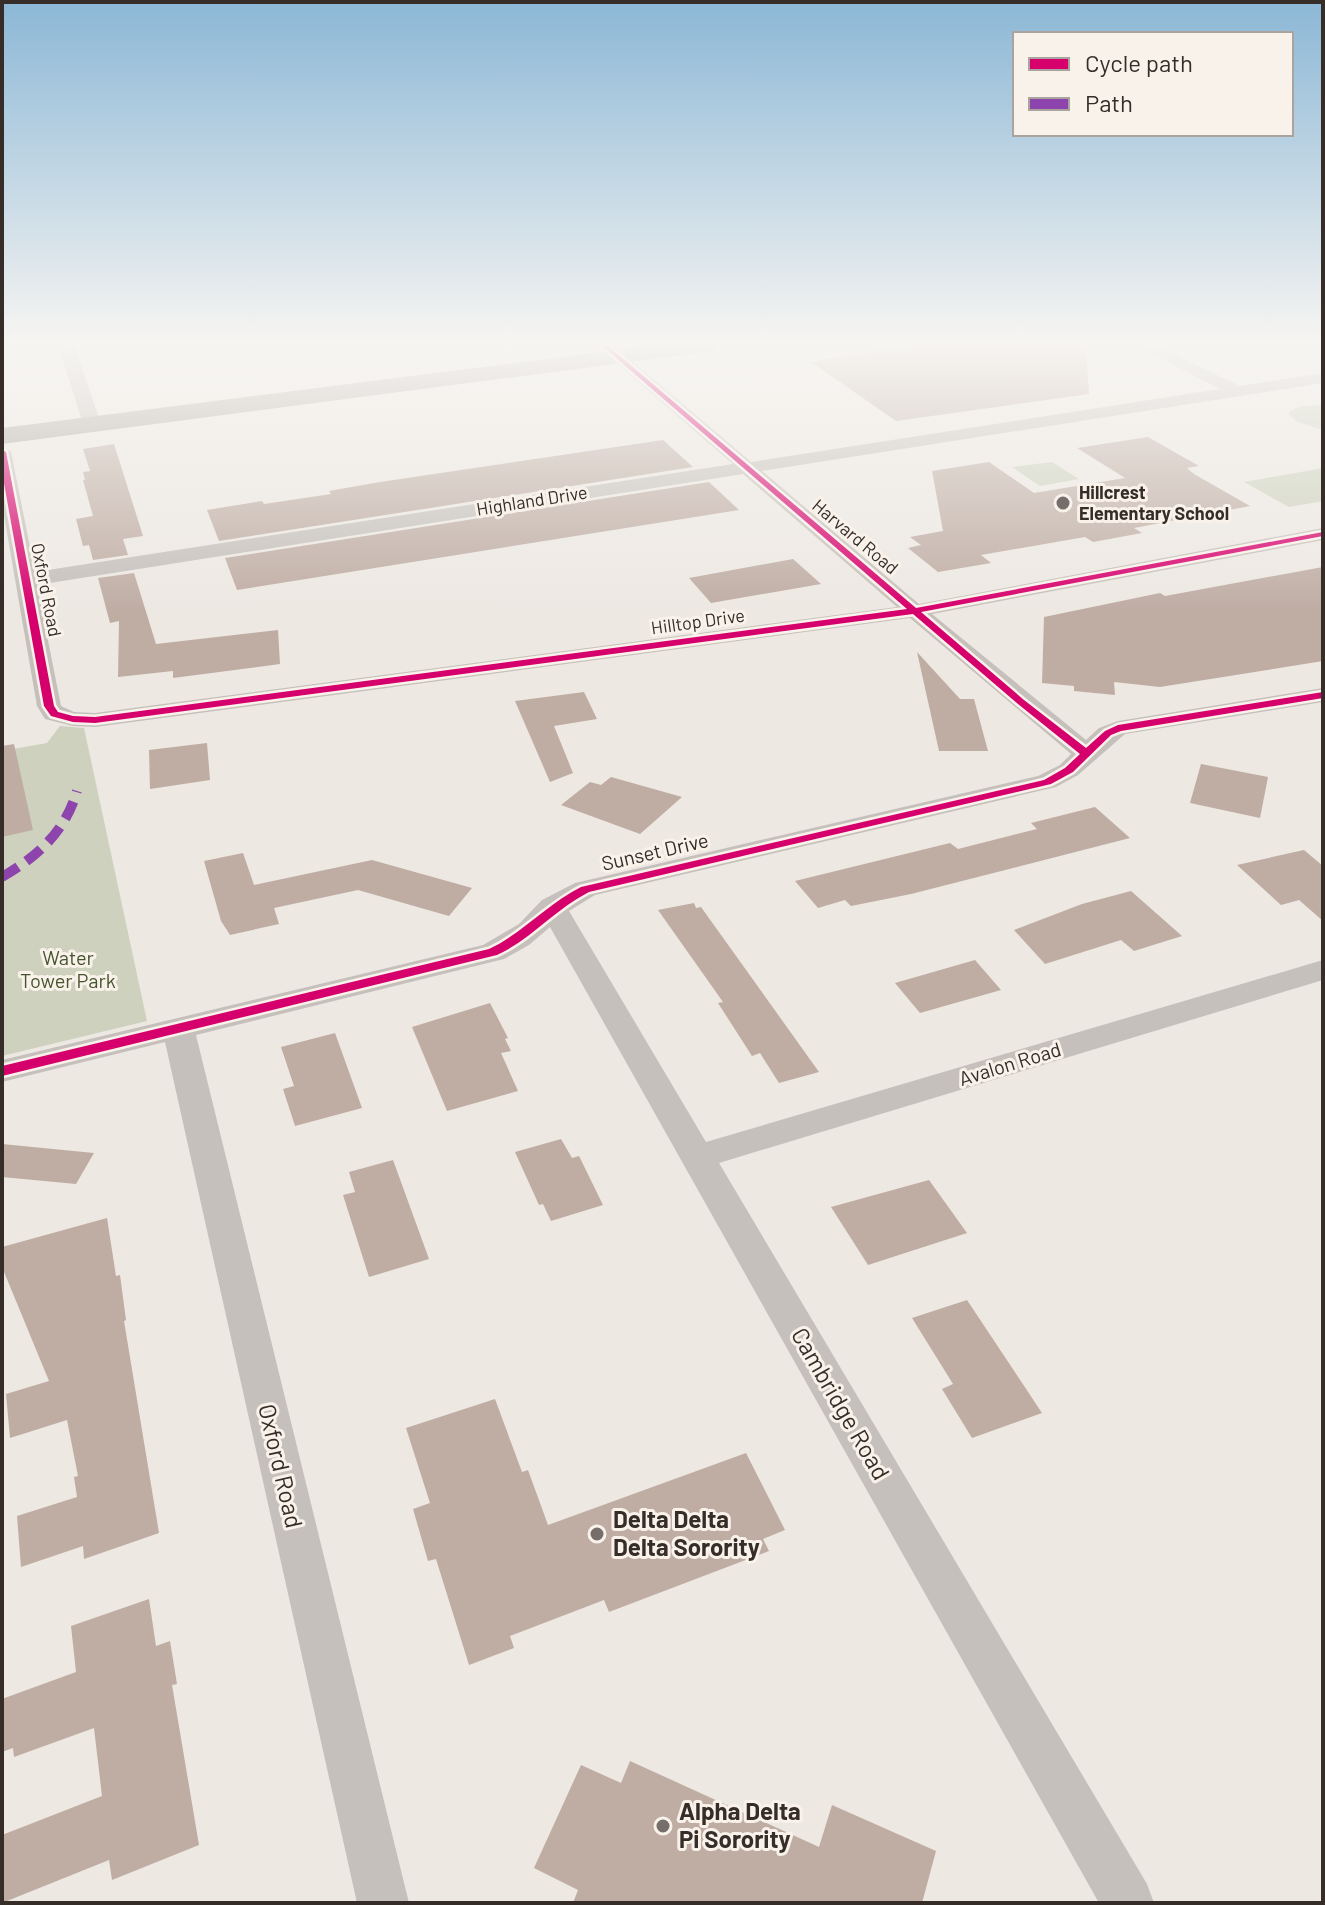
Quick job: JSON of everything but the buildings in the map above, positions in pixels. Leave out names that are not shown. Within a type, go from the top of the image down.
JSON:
[{"type":"street","name":"Harvard Road","points":[[707,434],[1086,753]]},
{"type":"street","name":"Highland Drive","points":[[26,580],[963,434]]},
{"type":"street","name":"Oxford Road","points":[[2,452],[49,706],[54,714],[73,719]]},
{"type":"street","name":"Hilltop Drive","points":[[73,719],[95,720],[914,611],[1323,534]]},
{"type":"street","name":"Sunset Drive","points":[[2,1071],[493,952],[525,935],[552,906],[585,889],[1047,782],[1069,770],[1108,733],[1130,725],[1323,695]]},
{"type":"street","name":"Cambridge Road","points":[[552,906],[1128,1903]]},
{"type":"street","name":"Avalon Road","points":[[697,1157],[1323,970]]},
{"type":"street","name":"Oxford Road","points":[[178,1028],[383,1903]]},
{"type":"green space","points":[[1052,462],[1079,479],[1040,486],[1012,467]]},
{"type":"green space","points":[[1323,468],[1323,501],[1289,507],[1244,482]]},
{"type":"green space","name":"Water Tower Park","points":[[60,726],[84,728],[147,1021],[2,1056],[2,751],[47,743]]},
{"type":"marked path","points":[[2,877],[50,842],[67,819],[77,791]]},
{"type":"cycle path","points":[[708,434],[1021,702],[1086,753]]},
{"type":"cycle path","points":[[2,452],[49,706],[54,714],[73,719],[95,720],[914,611],[1323,534]]},
{"type":"cycle path","points":[[2,1071],[493,952],[507,946],[560,904],[585,889],[1047,782],[1069,770],[1108,733],[1118,728],[1323,695]]},
{"type":"place","name":"Hillcrest Elementary School","points":[[1063,503]]},
{"type":"place","name":"Delta Delta Delta Sorority","points":[[597,1534]]},
{"type":"place","name":"Alpha Delta Pi Sorority","points":[[663,1826]]}]
